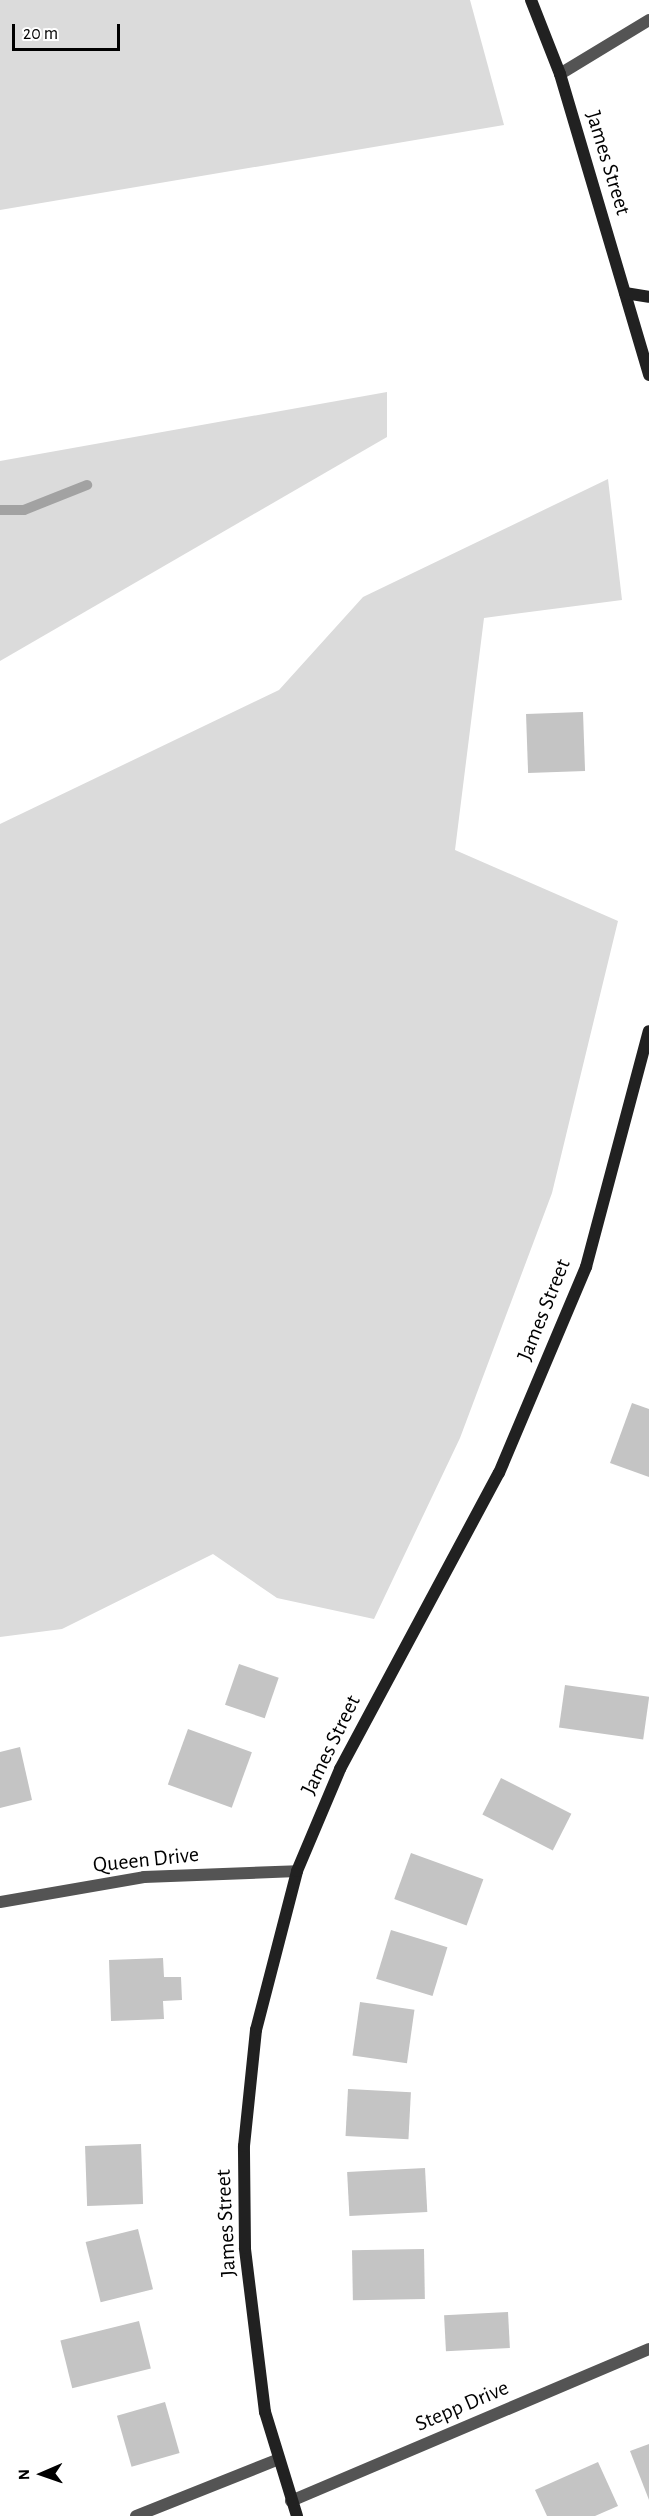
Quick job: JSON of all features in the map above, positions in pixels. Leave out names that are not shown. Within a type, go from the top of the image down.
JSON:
[{"type":"street","name":"James Street","points":[[531,0],[560,74],[649,375]]},
{"type":"street","points":[[560,74],[649,20]]},
{"type":"street","points":[[626,293],[649,297]]},
{"type":"street","name":"James Street","points":[[297,2516],[277,2460],[265,2412],[245,2248],[244,2146],[256,2030],[297,1871],[340,1769],[499,1473],[581,1278],[649,1031]]},
{"type":"street","name":"Queen Drive","points":[[0,1902],[144,1877],[297,1871]]},
{"type":"street","name":"Stepp Drive","points":[[291,2501],[649,2349]]},
{"type":"street","points":[[136,2516],[277,2460]]},
{"type":"shaded area","points":[[0,0],[470,0],[504,125],[0,210]]},
{"type":"shaded area","points":[[387,392],[387,437],[0,661],[0,461]]},
{"type":"shaded area","points":[[608,479],[622,600],[484,618],[455,850],[618,921],[552,1193],[460,1438],[374,1619],[277,1598],[213,1554],[62,1629],[0,1637],[0,824],[279,690],[363,597]]},
{"type":"building","points":[[583,712],[585,771],[528,773],[526,714]]},
{"type":"building","points":[[632,1403],[649,1409],[649,1477],[610,1463]]},
{"type":"building","points":[[239,1664],[279,1678],[265,1718],[225,1705]]},
{"type":"building","points":[[565,1685],[649,1697],[643,1739],[559,1728]]},
{"type":"building","points":[[188,1729],[252,1752],[232,1808],[168,1784]]},
{"type":"building","points":[[20,1747],[32,1800],[0,1808],[0,1752]]},
{"type":"building","points":[[501,1778],[571,1814],[553,1850],[482,1815]]},
{"type":"building","points":[[411,1853],[483,1879],[467,1925],[394,1899]]},
{"type":"building","points":[[391,1930],[447,1947],[433,1996],[376,1979]]},
{"type":"building","points":[[163,1958],[164,1977],[181,1977],[182,2000],[163,2001],[164,2019],[111,2021],[109,1960]]},
{"type":"building","points":[[360,2002],[414,2010],[407,2063],[352,2055]]},
{"type":"building","points":[[348,2089],[411,2092],[408,2139],[346,2136]]},
{"type":"building","points":[[141,2144],[143,2204],[87,2206],[85,2146]]},
{"type":"building","points":[[425,2168],[427,2212],[349,2216],[347,2172]]},
{"type":"building","points":[[138,2229],[153,2289],[101,2302],[86,2242]]},
{"type":"building","points":[[424,2249],[425,2299],[353,2300],[352,2250]]},
{"type":"building","points":[[508,2312],[510,2348],[446,2351],[444,2315]]},
{"type":"building","points":[[139,2321],[151,2369],[72,2388],[60,2341]]},
{"type":"building","points":[[165,2402],[180,2453],[132,2467],[117,2416]]},
{"type":"building","points":[[649,2444],[649,2500],[630,2451]]},
{"type":"building","points":[[598,2462],[618,2506],[595,2516],[547,2516],[535,2490]]},
{"type":"waterway","points":[[0,510],[24,510],[87,485]]}]
